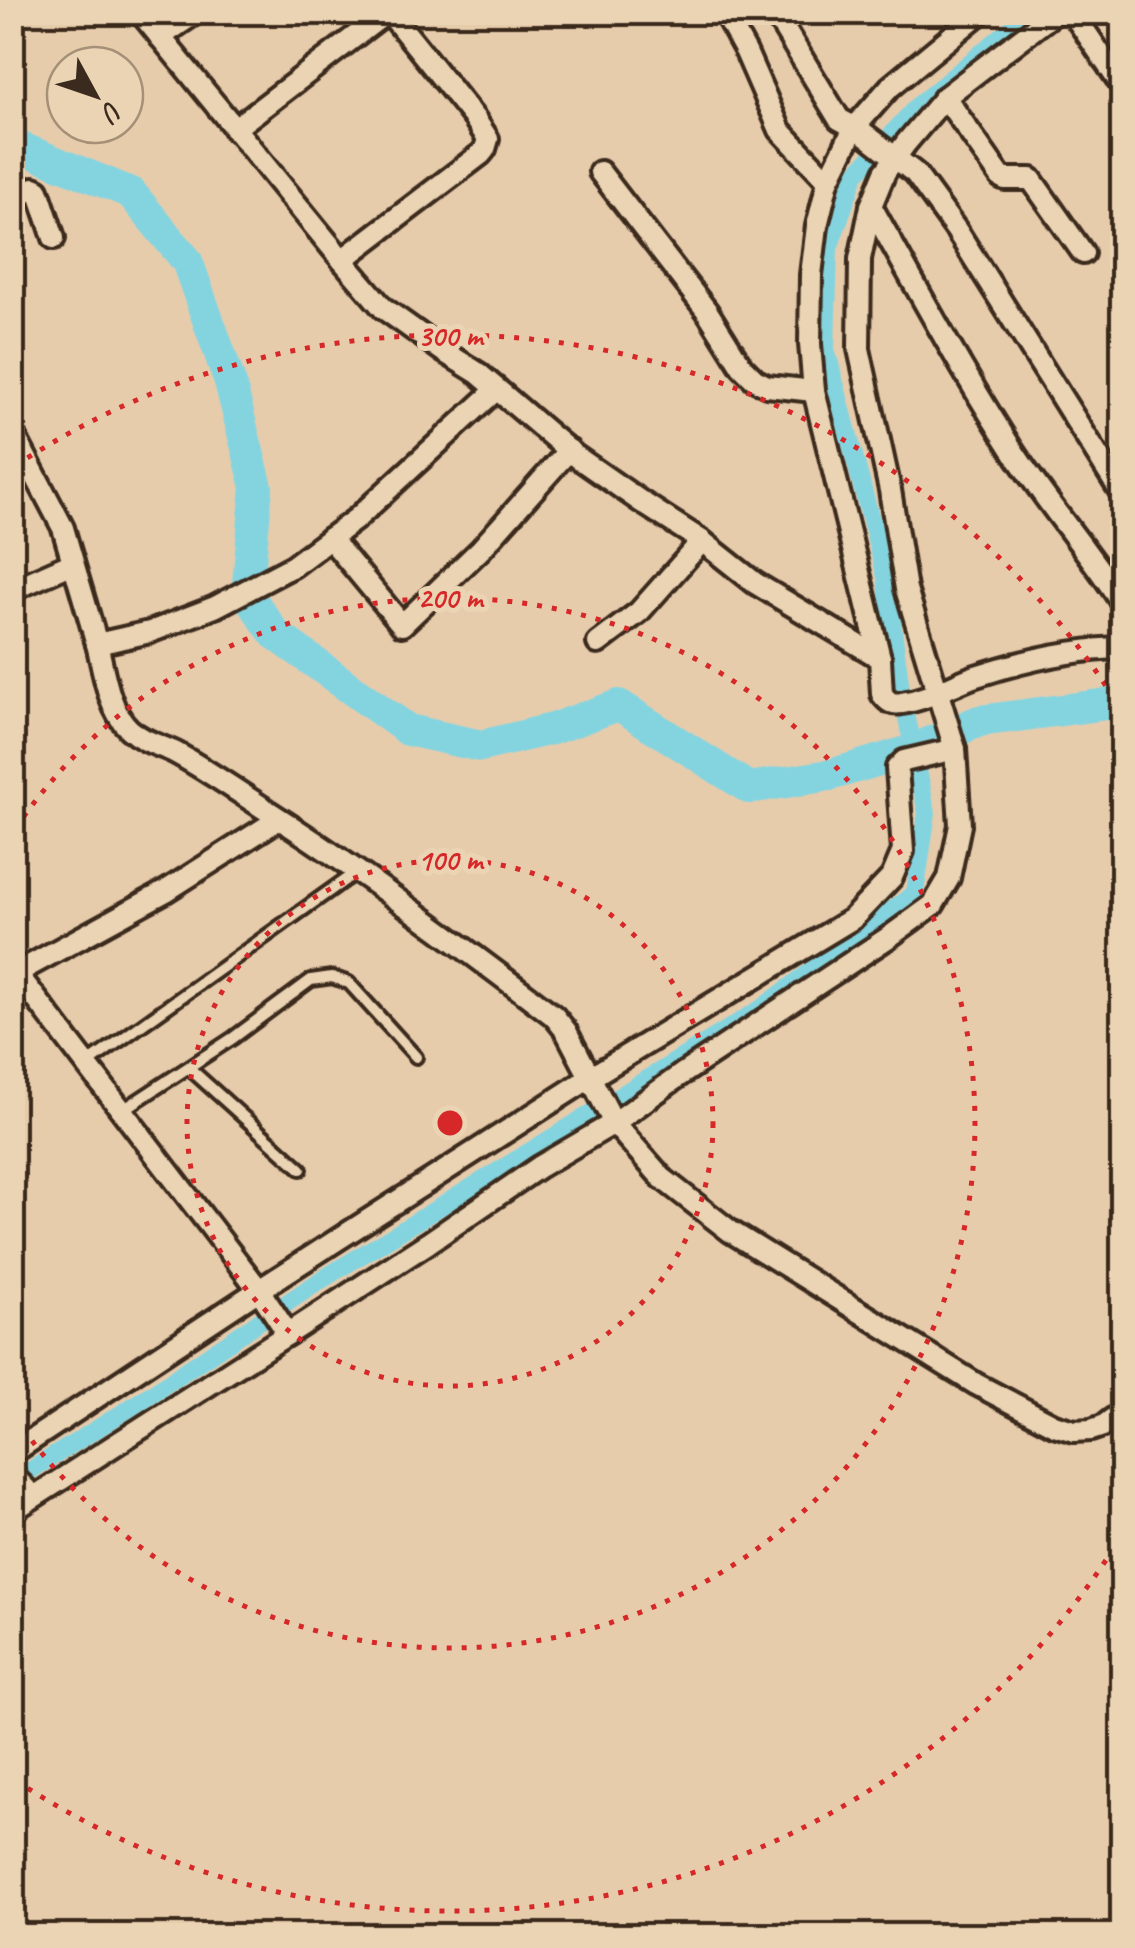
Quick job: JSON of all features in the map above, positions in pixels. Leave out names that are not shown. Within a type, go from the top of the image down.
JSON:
[{"type":"street","points":[[140,12],[383,308],[478,373],[555,441],[702,541],[754,583],[880,658]]},
{"type":"street","points":[[160,36],[197,12]]},
{"type":"street","points":[[234,129],[388,12],[475,119],[488,139],[487,145],[481,154],[342,260]]},
{"type":"street","points":[[724,12],[780,130],[828,181]]},
{"type":"street","points":[[774,12],[839,118],[915,173],[957,231],[1122,494]]},
{"type":"street","points":[[981,12],[890,87],[857,129],[828,181],[816,226],[812,274],[810,344],[814,391],[880,658],[882,694],[886,700],[896,705],[938,699],[973,677],[1055,655],[1122,648]]},
{"type":"street","points":[[12,1511],[24,1487],[428,1243],[933,904],[949,878],[960,825],[938,699],[906,589],[890,490],[859,349],[860,259],[871,206],[893,155],[946,97],[1056,12]]},
{"type":"street","points":[[1072,12],[1122,86]]},
{"type":"street","points":[[946,97],[1000,176],[1031,179],[1083,253]]},
{"type":"street","points":[[600,172],[708,311],[742,367],[767,386],[814,391]]},
{"type":"street","points":[[12,199],[34,188],[38,190],[54,238]]},
{"type":"street","points":[[871,206],[1007,442],[1122,603]]},
{"type":"street","points":[[97,644],[150,632],[234,598],[293,566],[407,474],[498,389]]},
{"type":"street","points":[[12,430],[63,528],[114,703],[130,730],[174,752],[279,818],[554,1016],[613,1119],[662,1178],[730,1231],[976,1384],[1054,1425],[1091,1430],[1122,1412]]},
{"type":"street","points":[[330,538],[402,625],[481,549],[569,450]]},
{"type":"street","points":[[598,643],[639,612],[702,541]]},
{"type":"street","points":[[12,590],[73,562]]},
{"type":"street","points":[[12,1454],[261,1292],[852,920],[892,877],[903,851],[897,768],[904,761],[948,748]]},
{"type":"street","points":[[279,818],[166,891],[15,970],[287,1331]]},
{"type":"lane","points":[[87,1064],[356,872]]},
{"type":"lane","points":[[123,1110],[190,1068],[311,980],[332,978],[349,984],[416,1057]]},
{"type":"lane","points":[[190,1068],[301,1170]]},
{"type":"waterway","points":[[12,1482],[318,1282],[762,1008],[915,893],[927,813],[901,690],[886,577],[826,349],[829,248],[855,175],[917,106],[1031,12]]},
{"type":"waterway","points":[[12,144],[131,193],[187,261],[230,382],[257,487],[247,594],[275,634],[408,730],[481,746],[552,729],[619,705],[749,788],[830,775],[913,750],[979,721],[1122,702]]}]
